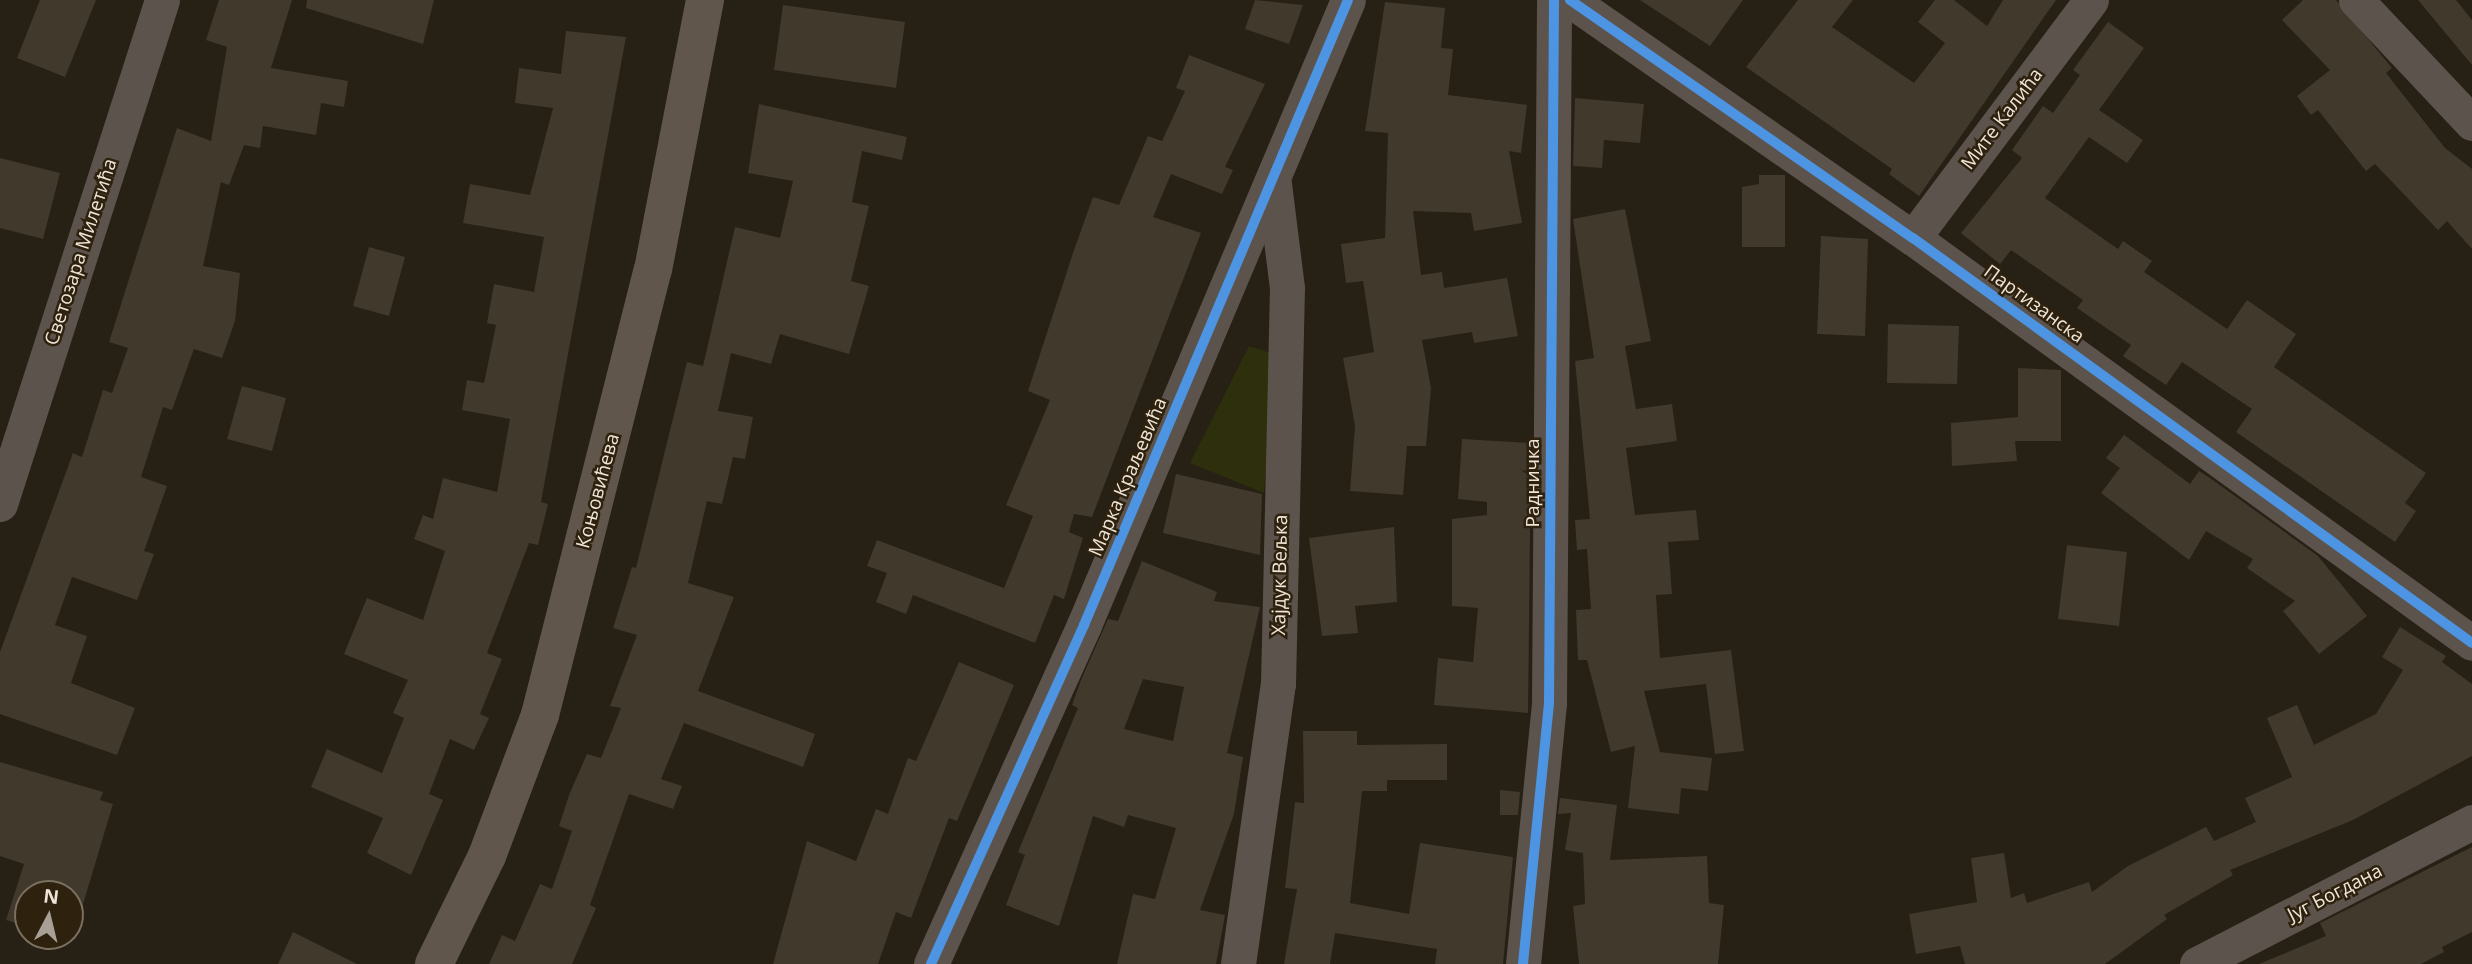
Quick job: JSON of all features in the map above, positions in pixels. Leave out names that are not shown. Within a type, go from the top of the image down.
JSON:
[{"type":"main road","name":"Коњовићева","points":[[433,964],[487,856],[540,715],[653,270],[705,0]]},
{"type":"street","name":"Светозара Милетића","points":[[0,503],[162,0]]},
{"type":"street","name":"Марка Краљевића","points":[[931,964],[1274,184],[1348,0]]},
{"type":"street","name":"Радничка","points":[[1522,964],[1549,703],[1554,0]]},
{"type":"street","name":"Партизанска","points":[[1570,0],[1913,238],[2472,643]]},
{"type":"street","name":"Мите Калића","points":[[1913,238],[2091,0]]},
{"type":"street","points":[[2356,0],[2472,123]]},
{"type":"street","name":"Хајдук Вељка","points":[[1238,964],[1278,684],[1287,288],[1274,184]]},
{"type":"street","name":"Југ Богдана","points":[[2197,964],[2472,822]]},
{"type":"shaded area","points":[[1249,346],[1274,354],[1264,493],[1190,463]]},
{"type":"building","points":[[40,0],[96,0],[65,77],[17,58]]},
{"type":"building","points":[[219,0],[292,0],[271,68],[348,81],[344,107],[321,103],[316,135],[263,126],[260,148],[244,145],[229,185],[221,182],[203,266],[240,273],[235,321],[222,358],[194,349],[172,410],[163,407],[141,477],[167,486],[144,551],[154,554],[137,600],[72,577],[55,625],[87,636],[71,683],[135,708],[117,755],[0,714],[0,652],[73,453],[82,457],[103,390],[112,393],[128,348],[109,342],[177,128],[211,141],[227,47],[206,40]]},
{"type":"building","points":[[307,0],[434,0],[423,44],[306,8]]},
{"type":"building","points":[[1255,0],[1303,5],[1289,44],[1245,29]]},
{"type":"building","points":[[1640,0],[1743,0],[1710,46]]},
{"type":"building","points":[[1798,0],[1853,0],[1832,27],[1914,83],[1945,43],[1918,22],[1935,0],[1954,0],[1987,26],[2003,0],[2056,0],[1919,196],[1889,174],[1892,169],[1746,67]]},
{"type":"building","points":[[2303,0],[2336,0],[2392,68],[2386,73],[2445,148],[2472,169],[2472,249],[2447,221],[2438,230],[2375,164],[2366,171],[2318,110],[2311,115],[2297,96],[2330,70],[2282,20]]},
{"type":"building","points":[[2418,0],[2456,0],[2472,20],[2472,65]]},
{"type":"building","points":[[1385,2],[1445,8],[1441,48],[1453,49],[1448,95],[1527,105],[1521,153],[1509,151],[1522,223],[1474,231],[1471,213],[1413,211],[1421,275],[1442,272],[1444,288],[1507,278],[1518,336],[1474,343],[1472,332],[1422,340],[1431,388],[1426,446],[1407,446],[1403,495],[1350,491],[1355,426],[1343,358],[1374,352],[1363,281],[1346,283],[1341,244],[1385,238],[1388,133],[1365,131]]},
{"type":"building","points":[[783,5],[905,22],[896,88],[774,70]]},
{"type":"building","points":[[2108,22],[2144,48],[2099,110],[2143,140],[2127,163],[2089,137],[2045,198],[2118,249],[2123,241],[2152,261],[2144,272],[2227,329],[2247,300],[2296,334],[2274,367],[2426,473],[2405,503],[2416,511],[2395,542],[2236,432],[2252,409],[2182,362],[2166,385],[2123,356],[2131,345],[2077,308],[2083,300],[2011,250],[2000,264],[1961,233],[2022,158],[2012,150],[2043,106],[2053,113],[2080,75],[2073,70]]},
{"type":"building","points":[[566,31],[626,37],[541,502],[548,504],[538,545],[529,543],[487,653],[502,659],[480,714],[489,718],[474,750],[450,739],[429,794],[443,800],[411,875],[367,853],[383,818],[311,787],[327,749],[382,773],[404,718],[393,713],[408,680],[344,654],[367,598],[423,620],[445,551],[414,539],[423,515],[433,519],[443,478],[497,492],[510,419],[462,410],[467,380],[484,383],[496,325],[487,323],[494,284],[534,292],[544,237],[463,223],[470,184],[530,195],[553,108],[515,103],[519,68],[561,74]]},
{"type":"building","points":[[1189,55],[1265,84],[1225,167],[1233,170],[1222,194],[1171,174],[1153,217],[1201,233],[1092,517],[1074,514],[1069,532],[1083,538],[1064,599],[1054,595],[1035,643],[913,595],[906,614],[876,602],[887,573],[867,566],[877,540],[1004,588],[1033,516],[1006,505],[1050,400],[1028,391],[1074,250],[1093,197],[1119,205],[1148,136],[1162,141],[1185,91],[1176,88]]},
{"type":"building","points":[[1575,98],[1644,104],[1640,143],[1604,140],[1602,168],[1573,166]]},
{"type":"building","points":[[759,104],[907,137],[902,160],[862,151],[852,202],[869,206],[851,281],[869,286],[849,354],[780,334],[771,364],[731,353],[718,411],[753,417],[745,459],[733,457],[722,504],[707,501],[688,583],[734,597],[698,691],[815,734],[803,767],[684,723],[661,779],[682,786],[673,809],[629,794],[590,905],[596,908],[572,964],[489,964],[502,935],[515,941],[540,884],[552,889],[572,831],[559,826],[569,795],[587,754],[601,758],[621,708],[610,706],[637,635],[613,628],[632,567],[636,568],[687,362],[703,366],[735,227],[780,238],[793,181],[748,173]]},
{"type":"building","points":[[0,158],[60,173],[43,239],[0,228]]},
{"type":"building","points":[[1759,175],[1785,175],[1785,247],[1742,247],[1742,187],[1759,184]]},
{"type":"building","points":[[1625,209],[1651,341],[1625,346],[1636,409],[1672,404],[1677,441],[1626,448],[1635,515],[1696,510],[1699,540],[1668,542],[1672,594],[1656,595],[1660,658],[1731,650],[1744,751],[1715,754],[1706,684],[1644,691],[1660,752],[1712,758],[1708,791],[1681,788],[1679,814],[1628,808],[1635,746],[1611,752],[1587,660],[1578,660],[1576,610],[1591,609],[1587,549],[1577,550],[1575,520],[1590,519],[1575,361],[1594,358],[1573,219]]},
{"type":"building","points":[[1821,236],[1868,239],[1865,336],[1817,334]]},
{"type":"building","points":[[369,247],[405,257],[389,316],[353,306]]},
{"type":"building","points":[[1888,324],[1959,326],[1957,384],[1887,383]]},
{"type":"building","points":[[2018,368],[2061,370],[2061,441],[2015,441],[2017,461],[1952,466],[1951,423],[2018,417]]},
{"type":"building","points":[[242,386],[286,398],[272,451],[227,439]]},
{"type":"building","points":[[2124,435],[2190,484],[2199,471],[2318,556],[2367,616],[2319,654],[2283,611],[2295,601],[2247,568],[2253,559],[2206,531],[2189,560],[2101,493],[2120,468],[2106,458]]},
{"type":"building","points":[[1462,439],[1531,443],[1528,713],[1434,705],[1438,658],[1473,662],[1478,608],[1452,606],[1452,519],[1487,515],[1487,502],[1458,499]]},
{"type":"building","points":[[1176,474],[1262,494],[1260,555],[1163,533]]},
{"type":"building","points":[[1394,527],[1397,602],[1355,606],[1358,633],[1322,636],[1309,538]]},
{"type":"building","points":[[2067,545],[2127,552],[2119,626],[2058,619]]},
{"type":"building","points":[[1142,561],[1217,592],[1214,601],[1260,607],[1227,753],[1243,757],[1234,814],[1200,910],[1225,915],[1216,964],[1117,964],[1133,894],[1155,899],[1176,828],[1128,815],[1124,827],[1093,816],[1059,926],[1006,905],[1025,855],[1018,852],[1078,708],[1072,705],[1081,680],[1108,619],[1118,621]],"holes":[[[1143,679],[1184,687],[1173,741],[1124,729]]]},
{"type":"building","points":[[2400,627],[2446,656],[2442,662],[2472,684],[2472,756],[2353,820],[2230,870],[2233,875],[2164,915],[2167,919],[2105,964],[1965,964],[1960,946],[1916,954],[1909,914],[1977,902],[1971,858],[2004,853],[2011,898],[2024,893],[2027,903],[2089,882],[2092,892],[2128,866],[2206,827],[2214,841],[2256,822],[2245,798],[2292,777],[2267,718],[2297,705],[2314,745],[2376,714],[2403,670],[2382,657]]},
{"type":"building","points":[[959,662],[1014,685],[957,821],[949,818],[911,918],[896,912],[878,964],[773,964],[807,841],[856,861],[876,809],[888,814],[908,758],[916,761]]},
{"type":"building","points":[[1303,731],[1357,731],[1357,745],[1447,744],[1447,780],[1387,780],[1387,791],[1362,791],[1350,903],[1409,914],[1420,843],[1513,857],[1503,964],[1435,964],[1437,949],[1335,933],[1330,964],[1284,964],[1297,889],[1285,888],[1295,802],[1304,803]]},
{"type":"building","points":[[0,762],[103,792],[100,800],[113,804],[84,901],[84,880],[19,880],[24,864],[0,856]]},
{"type":"building","points":[[1500,790],[1520,792],[1518,815],[1500,815]]},
{"type":"building","points":[[1560,798],[1617,805],[1610,860],[1707,856],[1709,903],[1724,905],[1718,964],[1579,964],[1573,906],[1585,904],[1583,853],[1565,850],[1571,813],[1558,814]]},
{"type":"building","points":[[2472,847],[2472,932],[2442,947],[2444,952],[2421,964],[2259,964],[2326,936],[2320,923]]},
{"type":"building","points":[[14,895],[14,923],[6,920]]},
{"type":"building","points":[[293,932],[357,964],[278,964]]},
{"type":"cycle path","points":[[931,964],[1084,625],[1348,0]]},
{"type":"cycle path","points":[[1523,964],[1549,703],[1554,0]]},
{"type":"cycle path","points":[[1570,0],[1913,238],[2472,643]]}]
